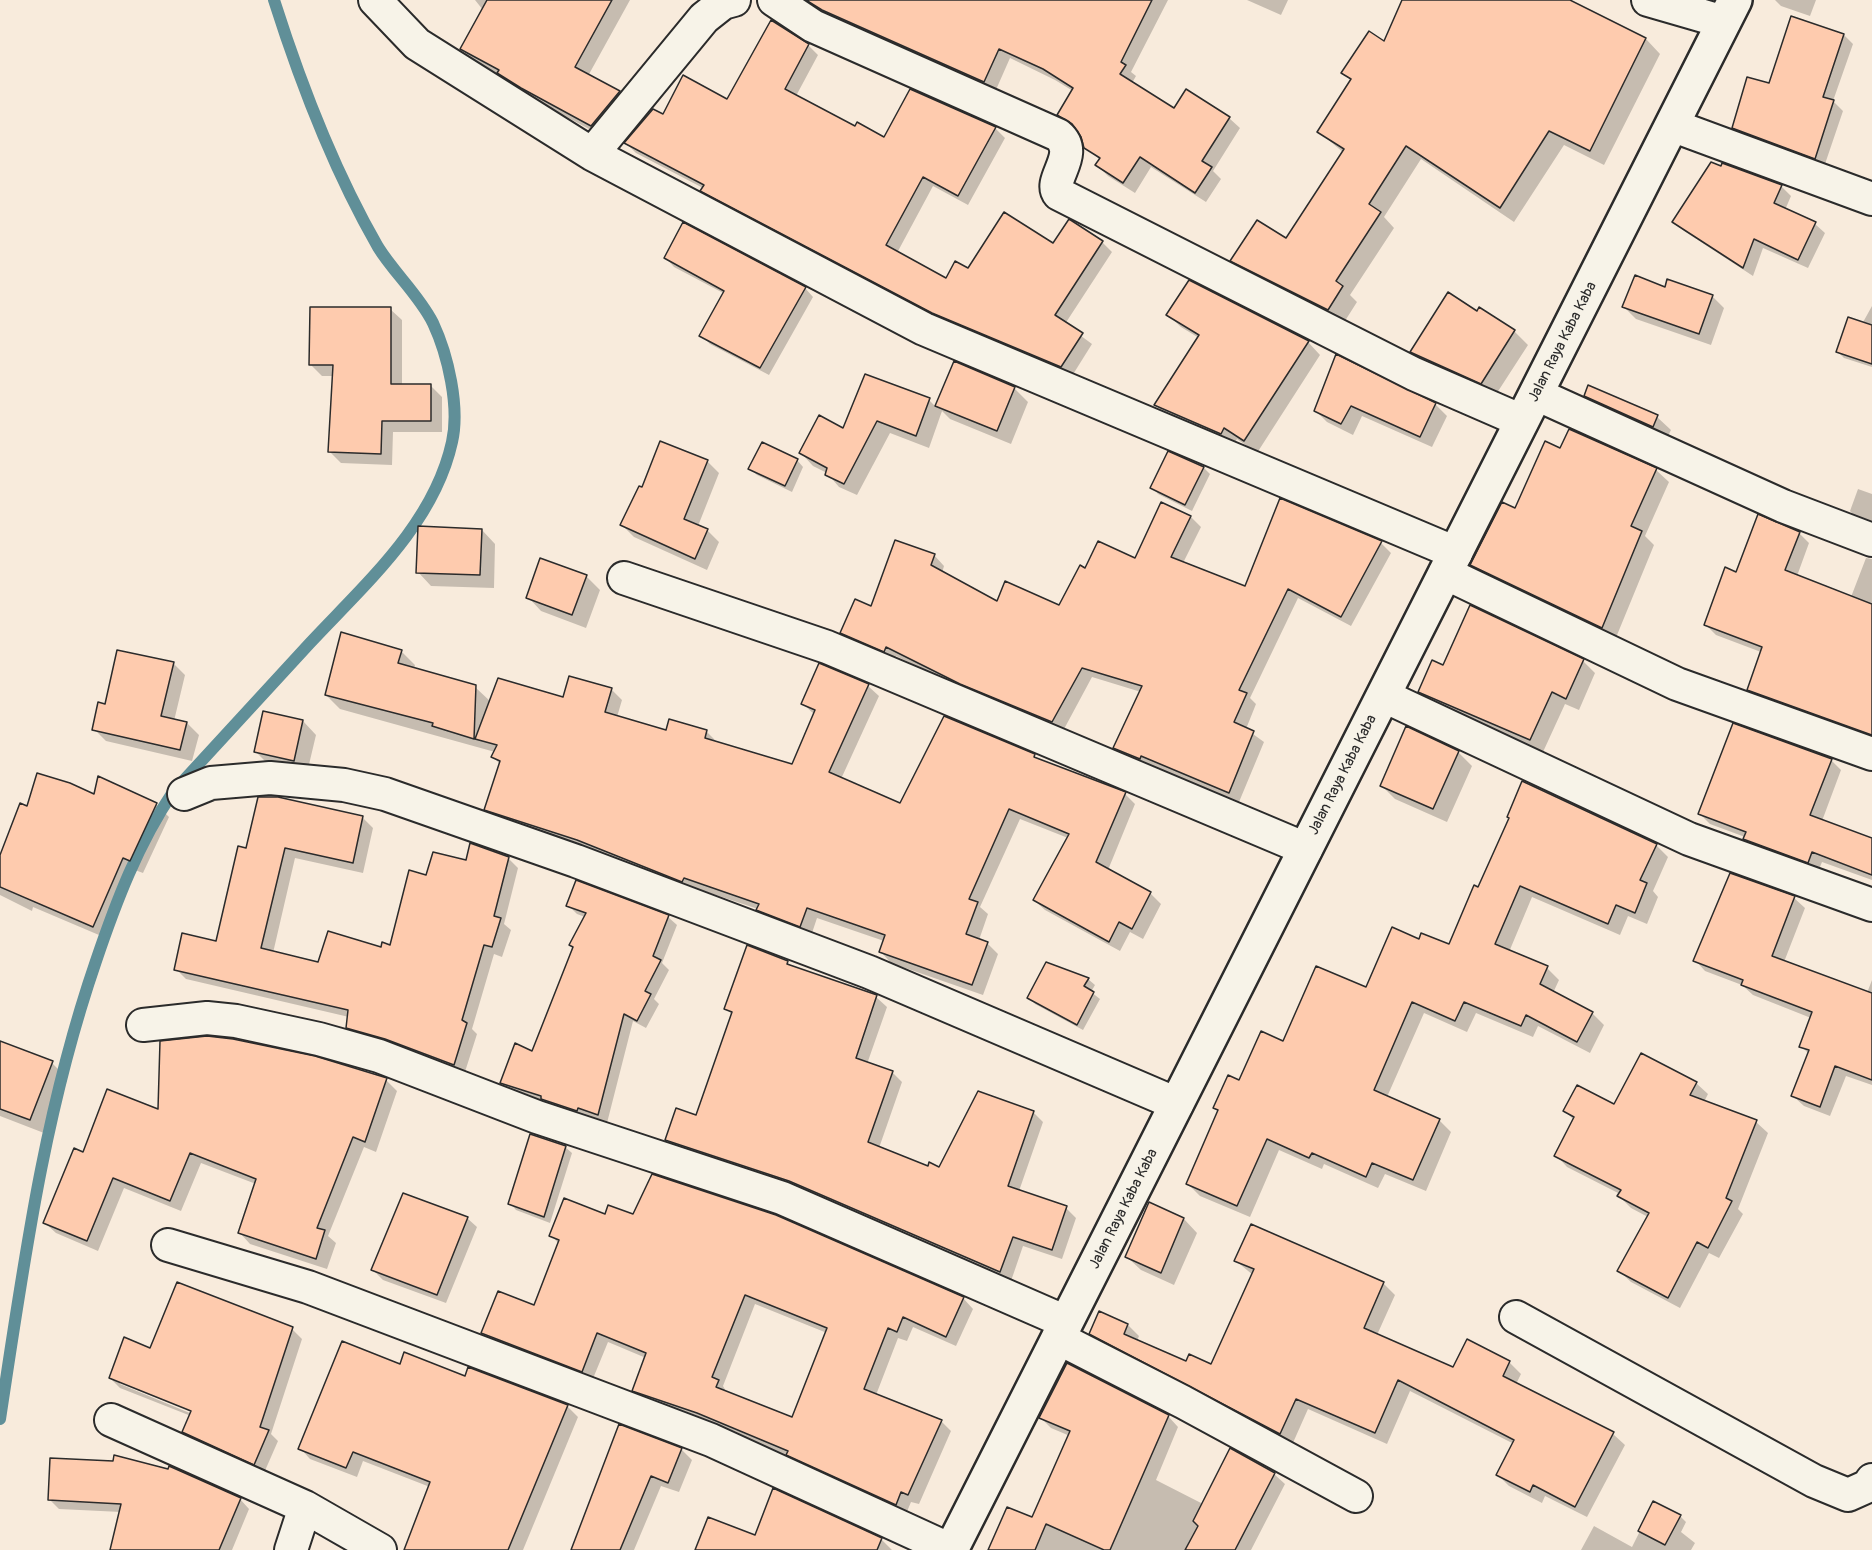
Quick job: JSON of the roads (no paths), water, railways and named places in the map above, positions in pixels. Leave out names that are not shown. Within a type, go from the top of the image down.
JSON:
[{"type":"street","points":[[375,0],[417,44],[592,154],[924,329],[1450,563],[1677,684],[1872,754]]},
{"type":"street","points":[[592,154],[704,18],[723,3],[734,0]]},
{"type":"street","points":[[774,0],[813,26],[1058,135],[1065,141],[1067,148],[1056,187],[1059,194],[1393,363],[1529,408],[1872,540]]},
{"type":"street","points":[[1648,0],[1730,11]]},
{"type":"street","name":"Jalan Raya Kaba Kaba","points":[[951,1550],[1450,563],[1674,126],[1730,11]]},
{"type":"street","points":[[1674,126],[1872,199]]},
{"type":"street","points":[[624,578],[826,647],[1306,849]]},
{"type":"street","points":[[1384,696],[1689,839],[1872,905]]},
{"type":"street","points":[[184,794],[211,783],[270,778],[344,785],[385,794],[576,861],[869,972],[1177,1104]]},
{"type":"street","points":[[143,1025],[207,1018],[236,1021],[319,1039],[379,1056],[537,1117],[782,1198],[1062,1330],[1183,1402],[1356,1496]]},
{"type":"street","points":[[168,1245],[319,1291],[711,1440],[951,1550]]},
{"type":"street","points":[[1516,1317],[1814,1481],[1848,1495],[1868,1486],[1872,1480]]},
{"type":"street","points":[[111,1420],[305,1507],[380,1550]]},
{"type":"street","points":[[291,1550],[305,1507]]},
{"type":"waterway","points":[[0,1419],[27,1245],[62,1074],[96,961],[120,895],[139,853],[173,792],[395,551],[430,500],[443,472],[452,442],[455,413],[451,381],[448,365],[433,323],[421,303],[378,247],[332,157],[295,63],[274,0]]}]
